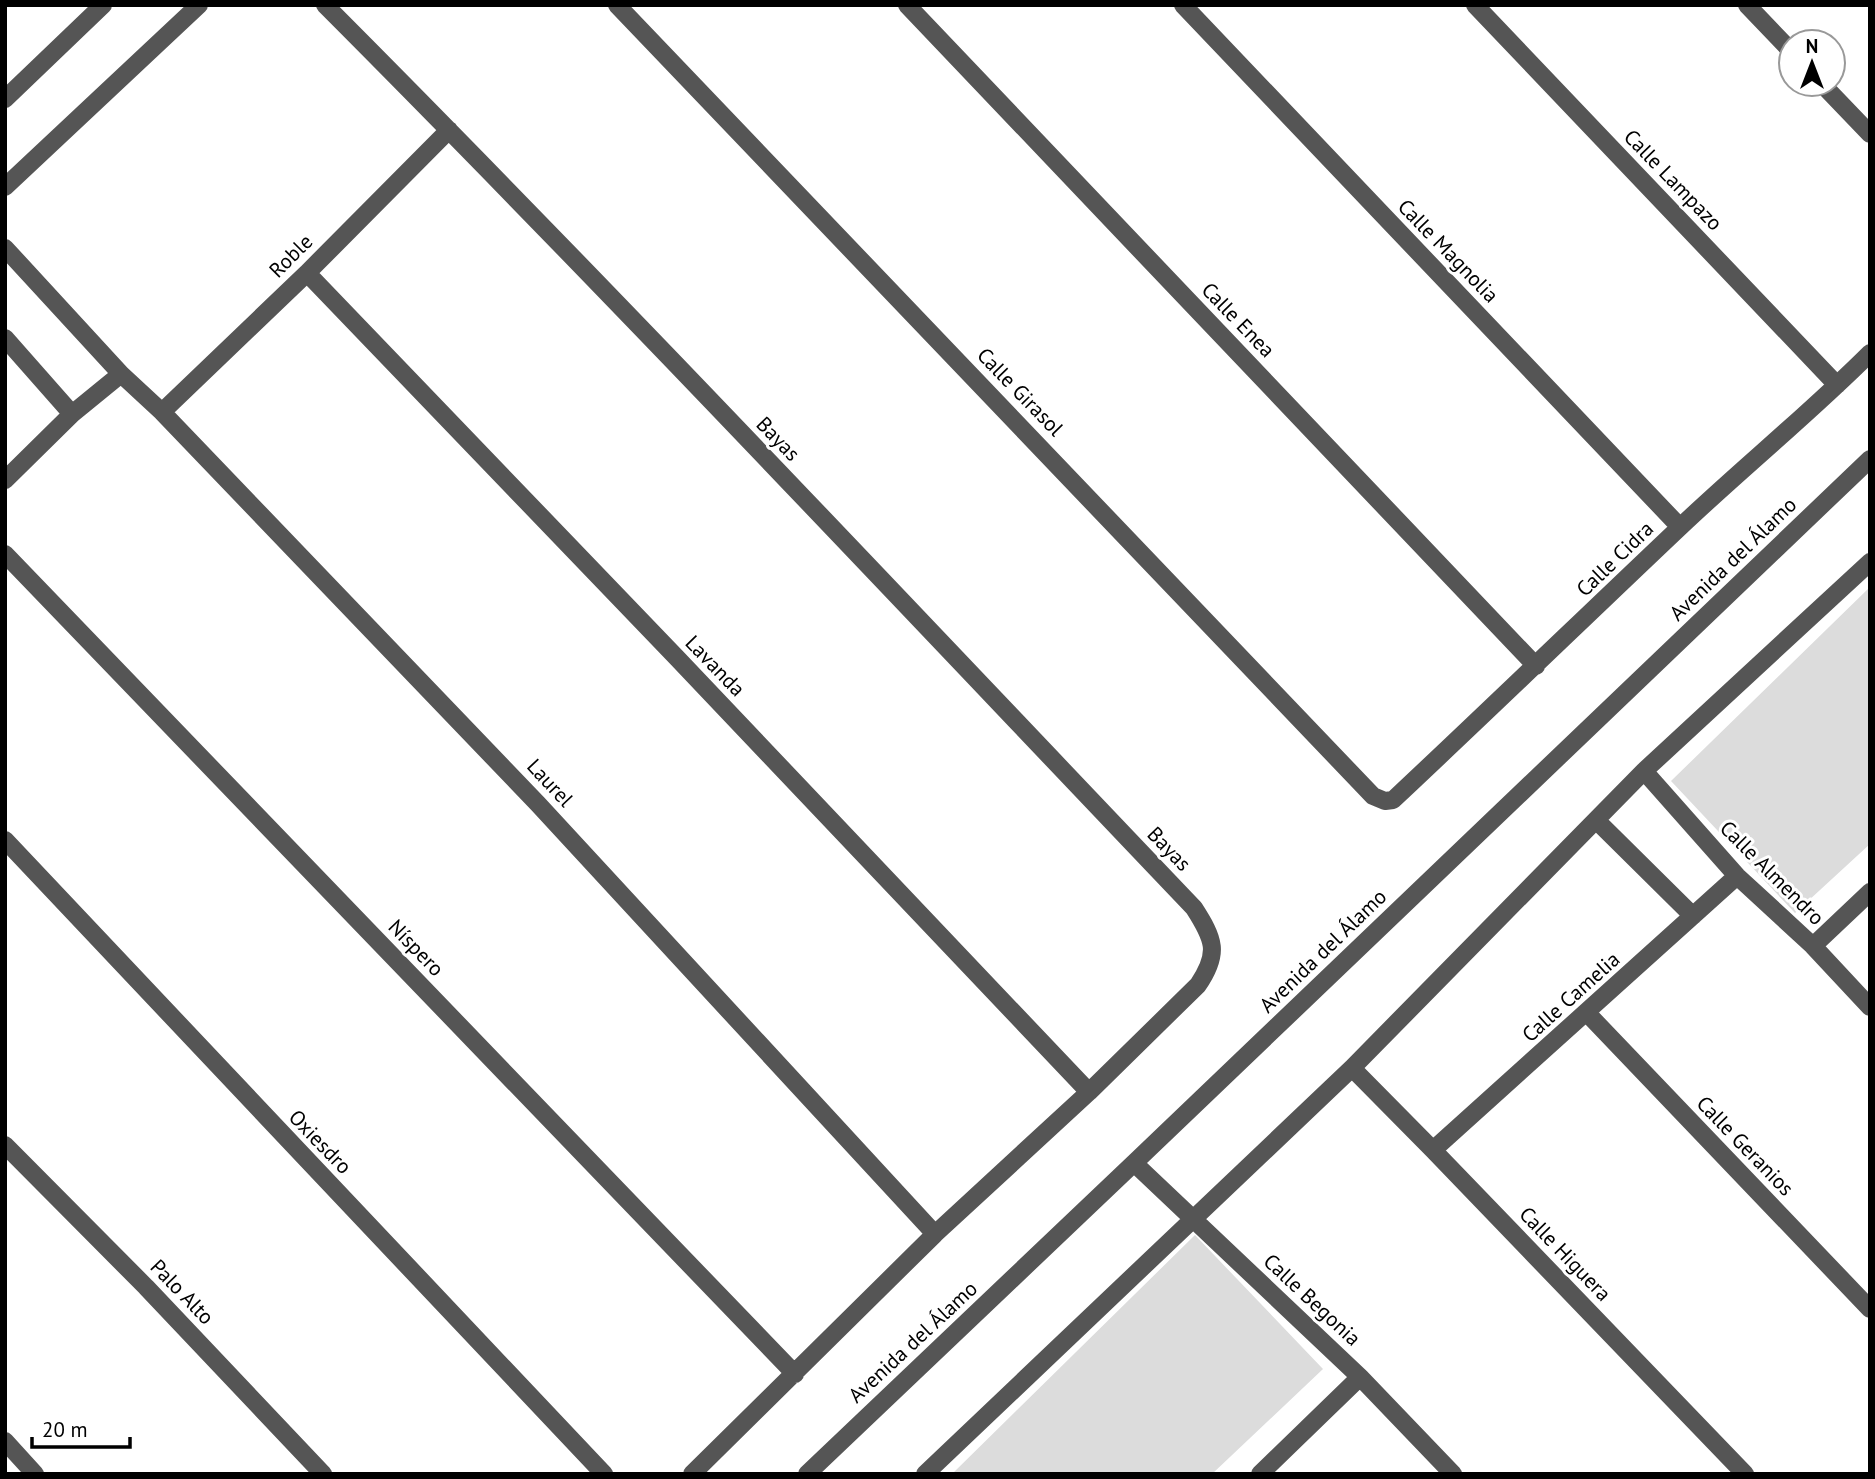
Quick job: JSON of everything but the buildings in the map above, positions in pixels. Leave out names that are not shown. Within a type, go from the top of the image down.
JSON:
[{"type":"street","points":[[5,99],[103,5]]},
{"type":"street","points":[[5,187],[199,5]]},
{"type":"street","name":"Bayas","points":[[325,5],[449,130],[1194,908],[1208,930],[1213,949],[1210,968],[1198,985],[1089,1092],[934,1234],[796,1374],[692,1474]]},
{"type":"street","name":"Calle Girasol","points":[[617,5],[1373,796],[1385,801],[1393,800]]},
{"type":"street","name":"Calle Enea","points":[[907,5],[1536,666]]},
{"type":"street","name":"Calle Magnolia","points":[[1183,5],[1680,527]]},
{"type":"street","name":"Calle Lampazo","points":[[1475,5],[1837,386]]},
{"type":"street","points":[[1748,5],[1777,36]]},
{"type":"street","points":[[1835,98],[1870,134]]},
{"type":"street","name":"Roble","points":[[162,412],[307,273],[449,130]]},
{"type":"street","name":"Laurel","points":[[5,248],[121,374],[162,412],[538,804],[934,1234]]},
{"type":"street","name":"Lavanda","points":[[307,273],[1089,1092]]},
{"type":"street","points":[[5,338],[72,414]]},
{"type":"street","name":"Calle Cidra","points":[[1393,800],[1680,527],[1870,353]]},
{"type":"street","points":[[5,480],[72,414],[121,374]]},
{"type":"street","name":"Avenida del Álamo","points":[[807,1474],[1870,459]]},
{"type":"street","name":"Níspero","points":[[5,554],[796,1374]]},
{"type":"street","points":[[925,1474],[1352,1068],[1644,771],[1870,562]]},
{"type":"street","name":"Calle Almendro","points":[[1644,771],[1737,876],[1813,946],[1870,1007]]},
{"type":"street","points":[[1596,820],[1693,916]]},
{"type":"street","name":"Oxiesdro","points":[[5,840],[604,1473]]},
{"type":"street","name":"Calle Camelia","points":[[1433,1150],[1737,876]]},
{"type":"street","points":[[1813,946],[1870,892]]},
{"type":"street","name":"Calle Geranios","points":[[1587,1013],[1870,1309]]},
{"type":"street","name":"Calle Higuera","points":[[1352,1068],[1745,1474]]},
{"type":"street","name":"Palo Alto","points":[[5,1145],[146,1287],[323,1474]]},
{"type":"street","name":"Calle Begonia","points":[[1134,1163],[1360,1377],[1453,1474]]},
{"type":"street","points":[[1260,1474],[1360,1377]]},
{"type":"street","points":[[5,1441],[36,1474]]},
{"type":"shaded area","points":[[1870,587],[1870,844],[1795,913],[1671,781]]},
{"type":"shaded area","points":[[1195,1235],[1323,1369],[1212,1474],[952,1474]]}]
